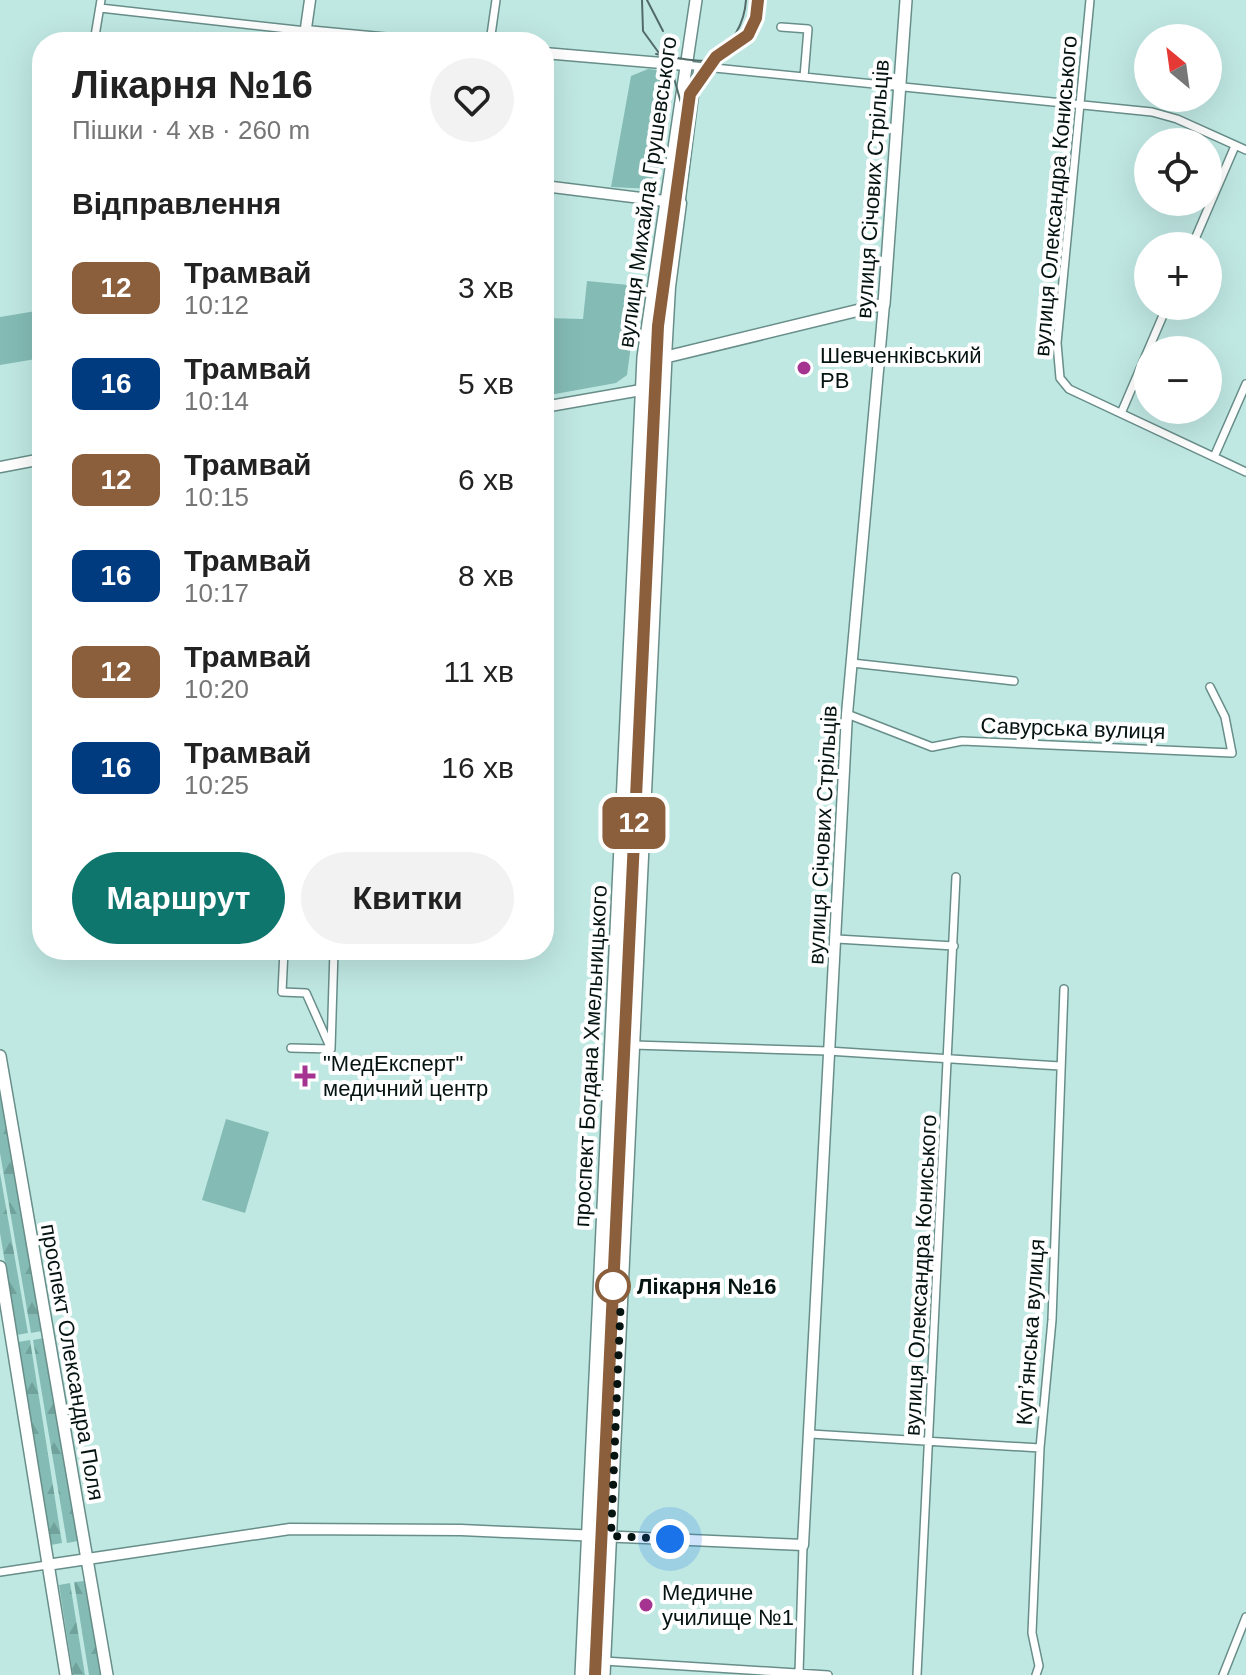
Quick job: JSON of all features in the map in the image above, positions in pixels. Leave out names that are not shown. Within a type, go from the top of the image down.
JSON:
[{"type":"main road","name":"вулиця Михайла Грушевського","points":[[641,390],[645,331],[696,0]]},
{"type":"main road","name":"вулиця Січових Стрільців","points":[[884,304],[906,0]]},
{"type":"main road","points":[[666,357],[884,304]]},
{"type":"main road","name":"проспект Богдана Хмельницького","points":[[604,1675],[666,357]]},
{"type":"main road","points":[[641,390],[664,387]]},
{"type":"main road","name":"проспект Богдана Хмельницького","points":[[581,1675],[641,390]]},
{"type":"main road","points":[[623,763],[646,763]]},
{"type":"main road","points":[[611,1044],[633,1045]]},
{"type":"main road","name":"проспект Олександра Поля","points":[[0,1056],[107,1675]]},
{"type":"main road","points":[[0,1267],[66,1675]]},
{"type":"street","points":[[306,32],[310,0]]},
{"type":"street","points":[[491,32],[496,0]]},
{"type":"street","name":"вулиця Олександра Кониського","points":[[1090,0],[1056,362],[1060,378],[1069,389],[1122,411],[1246,472]]},
{"type":"street","points":[[96,32],[101,4],[280,32]]},
{"type":"street","points":[[781,27],[808,29],[804,77]]},
{"type":"street","points":[[554,54],[1152,112],[1246,150]]},
{"type":"street","name":"вулиця Михайла Грушевського","points":[[666,357],[670,287],[698,67]]},
{"type":"street","points":[[1198,232],[1235,146]]},
{"type":"street","points":[[554,187],[681,203]]},
{"type":"street","name":"вулиця Січових Стрільців","points":[[799,1673],[803,1545],[847,714],[884,304]]},
{"type":"street","points":[[1122,411],[1161,320]]},
{"type":"street","points":[[1214,457],[1246,384]]},
{"type":"street","points":[[554,405],[641,390]]},
{"type":"street","points":[[0,467],[32,461]]},
{"type":"street","name":"Савурська вулиця","points":[[852,663],[1014,681]]},
{"type":"street","name":"Савурська вулиця","points":[[847,714],[932,747],[962,741],[1232,753],[1225,717],[1210,687]]},
{"type":"street","name":"вулиця Олександра Кониського","points":[[917,1675],[956,877]]},
{"type":"street","points":[[837,939],[954,946]]},
{"type":"street","points":[[284,960],[282,992],[306,993],[331,1049]]},
{"type":"street","points":[[331,1049],[334,960]]},
{"type":"street","name":"Купʼянська вулиця","points":[[1036,1675],[1039,1666],[1032,1633],[1040,1448],[1052,1320],[1064,989]]},
{"type":"street","points":[[633,1045],[828,1051],[1060,1066]]},
{"type":"street","points":[[291,1048],[331,1049]]},
{"type":"street","points":[[811,1434],[1040,1448]]},
{"type":"street","points":[[0,1572],[290,1529],[363,1528],[803,1545]]},
{"type":"street","points":[[1223,1675],[1246,1617]]},
{"type":"street","points":[[604,1661],[828,1675]]},
{"type":"green space","points":[[648,69],[658,70],[669,80],[658,175],[652,189],[611,187],[631,76]]},
{"type":"green space","points":[[587,281],[639,286],[627,375],[616,383],[554,394],[554,318],[583,319]]},
{"type":"green space","points":[[32,312],[32,360],[0,365],[0,317]]},
{"type":"green space","points":[[0,1087],[42,1331],[31,1333],[0,1153]]},
{"type":"green space","points":[[226,1119],[269,1132],[245,1213],[202,1200]]},
{"type":"green space","points":[[0,1173],[28,1333],[17,1335],[0,1233]]},
{"type":"green space","points":[[44,1338],[78,1541],[67,1543],[33,1340]]},
{"type":"green space","points":[[30,1340],[62,1543],[51,1545],[18,1342]]},
{"type":"green space","points":[[85,1581],[101,1675],[89,1675],[74,1582]]},
{"type":"green space","points":[[70,1583],[85,1675],[73,1675],[59,1585]]},
{"type":"tram line","points":[[642,0],[643,31],[672,71],[683,110]]},
{"type":"tram line","points":[[647,0],[663,31]]},
{"type":"tram line","points":[[595,1675],[656,357],[690,94],[738,29],[746,0]]},
{"type":"tram line","name":"12","points":[[595,1675],[661,295],[690,94],[703,71],[716,57],[748,35],[756,18],[758,0]]},
{"type":"tram line","points":[[656,54],[710,61],[725,58],[747,42],[758,4]]},
{"type":"place","name":"Шевченківський РВ","points":[[804,368]]},
{"type":"place","name":"\"МедЕксперт\" медичний центр","points":[[305,1076]]},
{"type":"place","name":"Лікарня №16","points":[[613,1286]]},
{"type":"place","name":"Медичне училище №1","points":[[646,1605]]},
{"type":"route","points":[[613,1286],[621,1296],[611,1536],[670,1539]]}]
